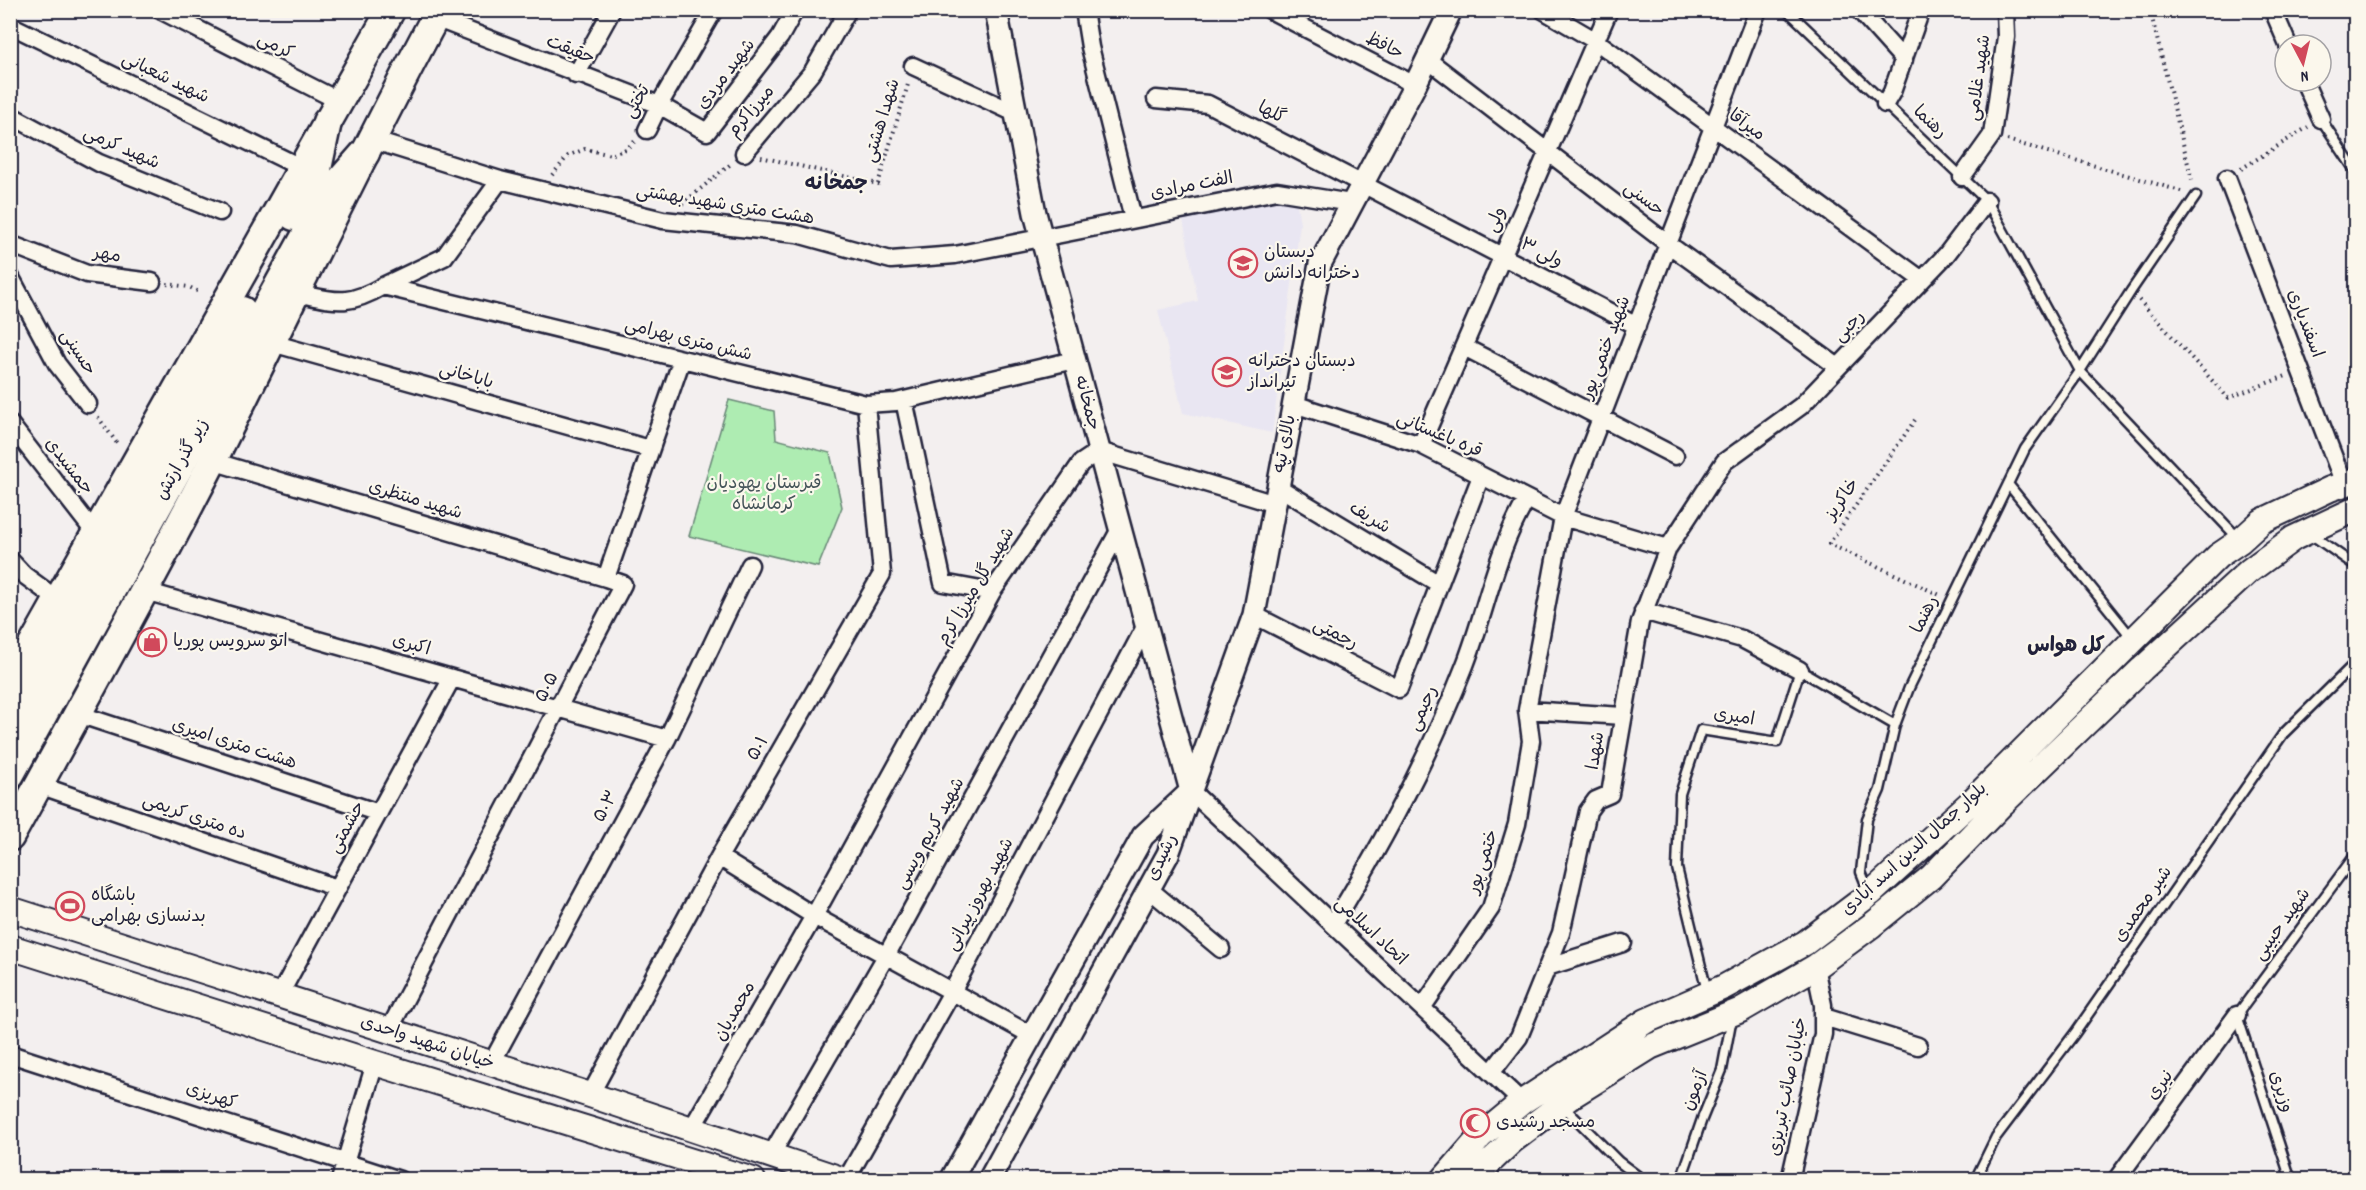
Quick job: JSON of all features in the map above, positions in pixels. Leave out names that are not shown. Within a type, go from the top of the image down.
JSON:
[{"type":"highway","name":"زیر گذر ارتش","points":[[10,732],[315,178],[333,112]]},
{"type":"highway","name":"زیر گذر ارتش","points":[[10,774],[329,194],[369,146]]},
{"type":"main road","points":[[13,673],[58,600],[391,10]]},
{"type":"main road","points":[[10,837],[145,591],[437,14]]},
{"type":"main road","name":"بلوار جمال الدین اسد آبادی","points":[[1443,1179],[1481,1136],[1522,1102],[1646,1021],[1707,994],[1805,943],[1870,894],[1971,803],[2218,556],[2240,541],[2262,521],[2350,482]]},
{"type":"main road","points":[[2291,507],[2306,531]]},
{"type":"main road","name":"بلوار جمال الدین اسد آبادی","points":[[1472,1179],[1512,1142],[1561,1104],[1650,1047],[1733,1013],[1815,967],[1885,914],[1931,877],[2002,803],[2241,578],[2294,538],[2355,509]]},
{"type":"main road","points":[[1870,894],[1885,914]]},
{"type":"main road","name":"خیابان شهید واحدی","points":[[10,909],[845,1179]]},
{"type":"main road","name":"خیابان شهید واحدی","points":[[10,947],[375,1063],[753,1179]]},
{"type":"street","name":"کرمی","points":[[160,10],[333,112]]},
{"type":"street","points":[[576,75],[612,10]]},
{"type":"street","name":"تختی","points":[[647,130],[658,105],[714,10]]},
{"type":"street","name":"شهید مردی","points":[[707,132],[780,37],[795,10]]},
{"type":"street","name":"میرزاکرم","points":[[744,153],[813,71],[848,10]]},
{"type":"street","name":"جمخانه","points":[[996,10],[1041,239],[1191,792]]},
{"type":"street","points":[[1084,10],[1090,47],[1133,218]]},
{"type":"street","name":"حافظ","points":[[1270,10],[1415,86]]},
{"type":"street","name":"بالای تپه","points":[[1191,792],[1254,615],[1320,264],[1415,86],[1451,10]]},
{"type":"street","name":"میرآقا","points":[[1543,10],[1596,41],[1922,280]]},
{"type":"street","name":"ولی","points":[[1421,445],[1610,10]]},
{"type":"street","name":"شهید ختمی پور","points":[[1527,710],[1563,517],[1758,10]]},
{"type":"street","points":[[1858,10],[1904,60]]},
{"type":"street","points":[[1885,104],[1892,92],[1921,10]]},
{"type":"street","name":"شهید غلامی","points":[[1962,177],[1992,135],[2006,37],[2006,10]]},
{"type":"street","points":[[2273,10],[2283,33]]},
{"type":"street","name":"حقیقت","points":[[437,14],[576,75],[658,105],[707,132]]},
{"type":"street","name":"شهید شعبانی","points":[[10,25],[302,168]]},
{"type":"street","name":"حسنی","points":[[1428,60],[1668,244],[1838,367]]},
{"type":"street","points":[[913,66],[1015,113]]},
{"type":"street","points":[[2309,93],[2321,119]]},
{"type":"street","name":"گلها","points":[[1156,99],[1208,104],[1362,184]]},
{"type":"street","name":"شهید کرمی","points":[[10,115],[99,163],[220,212]]},
{"type":"street","name":"هشت متری شهید بهشتی","points":[[369,146],[663,220],[797,234],[891,260],[955,255],[1041,239]]},
{"type":"street","name":"اسفندیاری","points":[[2227,178],[2301,370],[2350,482]]},
{"type":"street","points":[[297,293],[339,302],[366,296],[444,257],[500,180]]},
{"type":"street","name":"ولی ۳","points":[[1362,184],[1637,326]]},
{"type":"street","name":"الفت مرادی","points":[[1041,239],[1133,218],[1276,191],[1351,203]]},
{"type":"street","name":"رجبی","points":[[1724,462],[1801,406],[1946,255],[1987,201]]},
{"type":"street","name":"مهر","points":[[10,244],[87,274],[152,282]]},
{"type":"street","name":"حسینی","points":[[10,276],[57,364],[88,404]]},
{"type":"street","name":"شش متری بهرامی","points":[[383,286],[866,404],[904,400],[1074,360]]},
{"type":"street","name":"باباخانی","points":[[272,343],[650,449]]},
{"type":"street","points":[[1464,347],[1675,456]]},
{"type":"street","points":[[606,578],[682,359]]},
{"type":"street","points":[[904,400],[943,583],[992,592]]},
{"type":"street","name":"۵۰۱","points":[[590,1095],[718,857],[882,574],[866,404]]},
{"type":"street","name":"قره باغستانی","points":[[1294,404],[1421,445],[1563,517],[1668,549]]},
{"type":"street","name":"جمشیدی","points":[[10,424],[95,533]]},
{"type":"street","points":[[1099,451],[1276,495]]},
{"type":"street","name":"شهید گل میرزا کرم","points":[[814,916],[992,592],[1081,463],[1099,451]]},
{"type":"street","name":"شهید منتظری","points":[[212,461],[606,578]]},
{"type":"street","name":"شهدا","points":[[1491,1073],[1519,1037],[1561,933],[1588,811],[1596,800],[1610,794],[1644,611],[1668,549],[1724,462]]},
{"type":"street","points":[[1439,584],[1481,476]]},
{"type":"street","name":"شریف","points":[[1276,495],[1439,584]]},
{"type":"street","name":"رحیمی","points":[[1333,924],[1366,870],[1419,769],[1466,663],[1490,583],[1514,521],[1527,499]]},
{"type":"street","name":"شهید کریم ویسی","points":[[771,1155],[886,956],[1120,529]]},
{"type":"street","points":[[10,560],[24,575],[58,600]]},
{"type":"street","name":"۵۰۳","points":[[490,1064],[667,739],[750,564]]},
{"type":"street","name":"۵۰۵","points":[[388,1032],[624,584],[606,578]]},
{"type":"street","name":"رحمتی","points":[[1254,615],[1399,689],[1439,584]]},
{"type":"street","name":"اکبری","points":[[145,591],[667,739]]},
{"type":"street","points":[[1644,611],[1743,639],[1800,670]]},
{"type":"street","name":"شهید بهروز پیرانی","points":[[845,1179],[952,992],[1146,625]]},
{"type":"street","name":"حشمتی","points":[[279,996],[452,678]]},
{"type":"street","points":[[1527,710],[1623,716]]},
{"type":"street","name":"ختمی پور","points":[[1422,1008],[1491,908],[1517,824],[1531,741],[1527,710]]},
{"type":"street","name":"هشت متری امیری","points":[[78,714],[379,813]]},
{"type":"street","name":"ده متری کریمی","points":[[39,785],[337,888]]},
{"type":"street","name":"اتحاد اسلامی","points":[[1191,792],[1522,1102]]},
{"type":"street","name":"رشیدی","points":[[989,1179],[1168,854],[1191,792]]},
{"type":"street","name":"رشیدی","points":[[951,1179],[1143,836],[1191,792]]},
{"type":"street","points":[[718,857],[814,916],[1031,1035]]},
{"type":"street","points":[[1149,888],[1221,949]]},
{"type":"street","name":"محمدیان","points":[[692,1128],[814,916]]},
{"type":"street","points":[[1547,967],[1623,943]]},
{"type":"street","name":"خیابان صائب تبریزی","points":[[1790,1179],[1823,1034],[1824,1017],[1815,967]]},
{"type":"street","name":"نیری","points":[[2115,1179],[2237,1015]]},
{"type":"street","points":[[1824,1017],[1918,1046]]},
{"type":"street","name":"کهریزی","points":[[10,1054],[400,1179]]},
{"type":"street","points":[[340,1179],[375,1063]]},
{"type":"lane","name":"رهنما","points":[[1787,10],[1987,201],[2080,371],[2240,541]]},
{"type":"lane","points":[[2321,119],[2355,172]]},
{"type":"lane","points":[[2080,371],[2196,196]]},
{"type":"lane","name":"رهنما","points":[[1870,894],[1861,872],[1866,819],[1880,790],[1895,725],[1908,688],[2025,449],[2080,371]]},
{"type":"lane","points":[[2008,484],[2133,640]]},
{"type":"lane","points":[[2306,531],[2355,566]]},
{"type":"lane","name":"شیر محمدی","points":[[1975,1179],[1996,1137],[2075,1033],[2283,734],[2355,662]]},
{"type":"lane","points":[[1800,670],[1895,725]]},
{"type":"lane","name":"امیری","points":[[1707,994],[1677,868],[1680,794],[1701,730],[1777,742],[1800,670]]},
{"type":"lane","name":"شهید حبیبی","points":[[2237,1015],[2355,854]]},
{"type":"lane","name":"آزمون","points":[[1681,1179],[1722,1070],[1733,1013]]},
{"type":"lane","name":"وزیری","points":[[2237,1015],[2290,1179]]},
{"type":"lane","points":[[1561,1104],[1619,1162],[1643,1179]]},
{"type":"path","points":[[2150,10],[2196,196]]},
{"type":"path","name":"شهدا هشتی","points":[[744,153],[878,184],[913,66]]},
{"type":"path","points":[[2227,178],[2321,119]]},
{"type":"path","name":"تختی","points":[[542,191],[554,171],[568,156],[585,149],[611,154],[626,149],[647,130]]},
{"type":"path","points":[[1992,135],[2196,196]]},
{"type":"path","name":"میرزاکرم","points":[[663,220],[744,153]]},
{"type":"path","points":[[152,282],[189,287],[201,293]]},
{"type":"path","points":[[2131,291],[2229,398],[2301,370]]},
{"type":"path","name":"حسینی","points":[[88,404],[119,446]]},
{"type":"path","name":"خاکریز","points":[[1915,420],[1829,544],[1952,600]]},
{"type":"shaded area","points":[[1296,198],[1300,224],[1272,433],[1183,413],[1158,310],[1198,301],[1182,214]]},
{"type":"green space","name":"قبرستان یهودیان کرمانشاه","points":[[729,400],[774,411],[776,439],[830,453],[842,507],[818,567],[689,536]]},
{"type":"place","name":"دبستان دخترانه دانش","points":[[1243,263]]},
{"type":"place","name":"دبستان دخترانه تیرانداز","points":[[1227,372]]},
{"type":"place","name":"اتو سرویس پوریا","points":[[152,642]]},
{"type":"place","name":"باشگاه بدنسازی بهرامی","points":[[70,906]]},
{"type":"place","name":"مسجد رشیدی","points":[[1475,1123]]},
{"type":"district","name":"جمخانه","points":[[836,185]]},
{"type":"district","name":"کل هواس","points":[[2066,647]]}]
